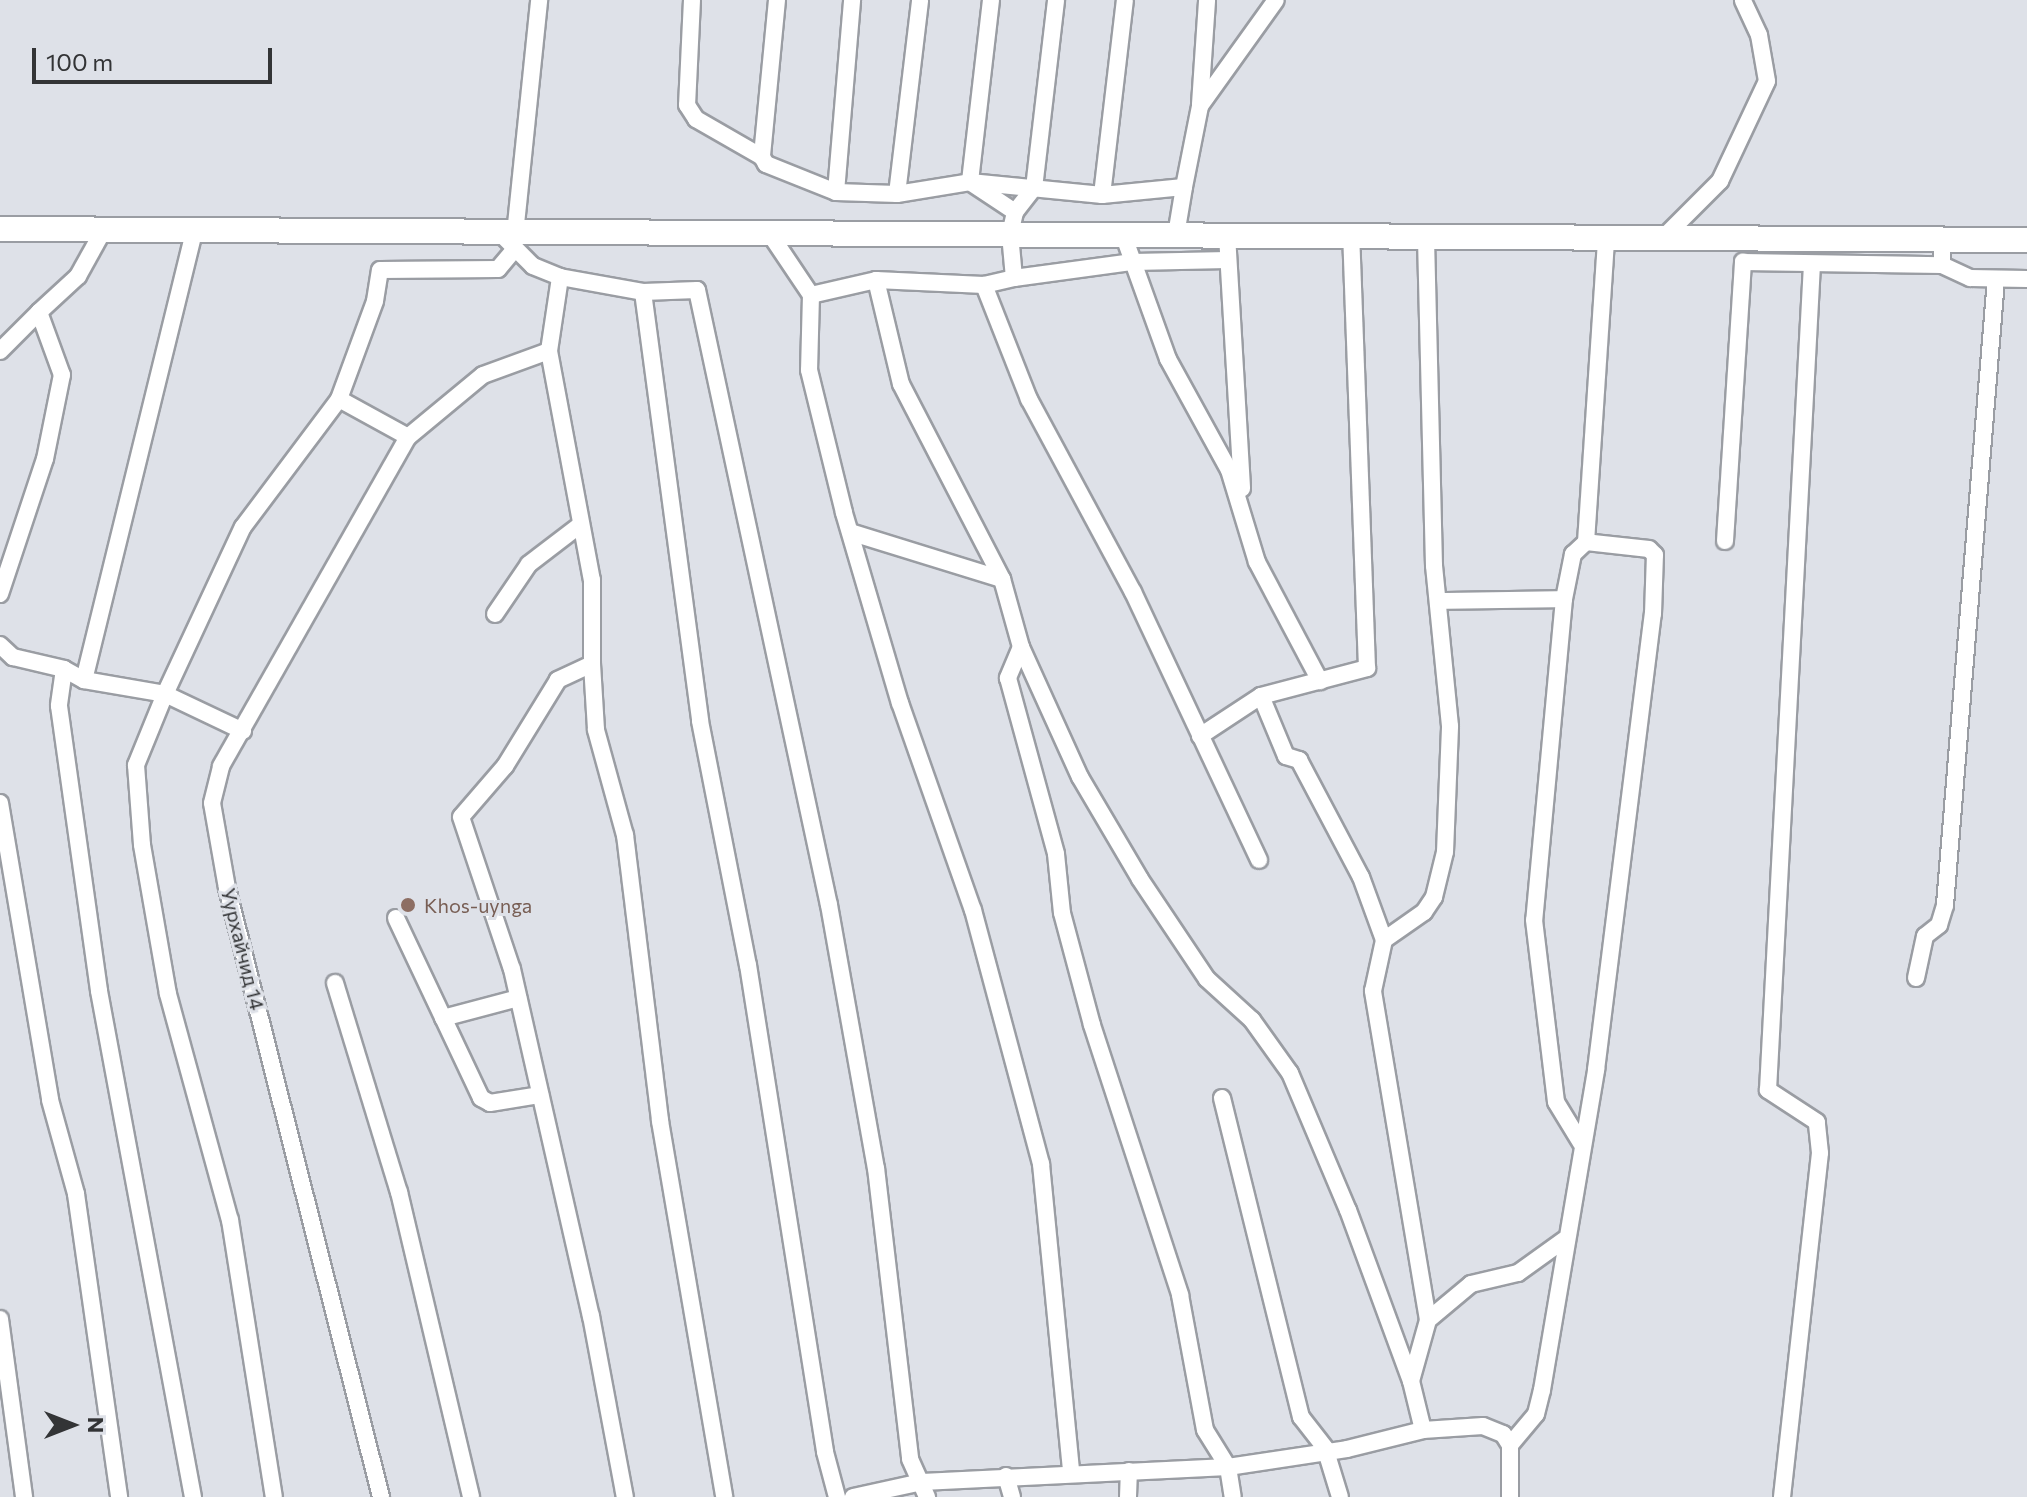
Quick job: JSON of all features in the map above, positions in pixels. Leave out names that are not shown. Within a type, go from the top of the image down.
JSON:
[{"type":"main road","points":[[0,229],[195,229],[510,239],[770,234],[1012,223],[1123,234],[1176,235],[2027,240]]},
{"type":"street","points":[[274,1497],[230,1220],[168,994],[142,845],[136,765],[165,694],[243,527],[339,399],[375,301],[380,270],[498,269],[510,239],[539,0]]},
{"type":"street","points":[[692,0],[687,105],[696,119],[762,157],[766,164],[836,192],[897,194],[970,182],[1102,195],[1184,187]]},
{"type":"street","points":[[762,157],[777,0]]},
{"type":"street","points":[[836,192],[852,0]]},
{"type":"street","points":[[897,194],[920,0]]},
{"type":"street","points":[[970,182],[991,0]]},
{"type":"street","points":[[1014,278],[1012,223],[1034,188],[1056,0]]},
{"type":"street","points":[[1102,195],[1125,0]]},
{"type":"street","points":[[1176,235],[1200,106],[1207,0]]},
{"type":"street","points":[[1200,106],[1276,0]]},
{"type":"street","points":[[1663,238],[1720,181],[1767,81],[1759,35],[1743,0]]},
{"type":"street","points":[[970,182],[1012,223]]},
{"type":"street","points":[[0,351],[78,276],[104,229]]},
{"type":"street","points":[[84,680],[195,229]]},
{"type":"street","points":[[770,234],[811,295],[809,370],[900,703],[973,910],[1041,1164],[1071,1471]]},
{"type":"street","points":[[1123,234],[1168,359],[1229,470],[1275,602],[1320,681]]},
{"type":"street","points":[[1227,235],[1244,520]]},
{"type":"street","points":[[1200,736],[1261,696],[1367,668],[1351,235]]},
{"type":"street","points":[[1384,940],[1424,912],[1434,897],[1445,852],[1450,726],[1438,601],[1426,236]]},
{"type":"street","points":[[1581,1143],[1556,1102],[1534,920],[1564,599],[1573,554],[1586,542],[1606,237]]},
{"type":"street","points":[[510,239],[533,266],[560,277],[643,292],[697,290],[829,905],[876,1168],[910,1459],[924,1489]]},
{"type":"street","points":[[1942,239],[1942,265]]},
{"type":"street","points":[[811,295],[876,280],[984,285],[1133,262],[1228,260]]},
{"type":"street","points":[[1725,541],[1743,262],[1942,265],[1970,278],[2027,279]]},
{"type":"street","points":[[1782,1497],[1820,1153],[1817,1122],[1768,1090],[1812,264]]},
{"type":"street","points":[[560,277],[549,351],[592,580],[596,730],[625,835],[660,1121],[724,1497]]},
{"type":"street","points":[[1916,978],[1925,936],[1939,925],[1945,905],[1996,279]]},
{"type":"street","points":[[876,280],[901,384],[1002,579],[1021,647],[1080,777],[1140,879],[1207,979],[1252,1020],[1290,1073],[1348,1210],[1411,1381],[1423,1430]]},
{"type":"street","points":[[984,285],[1029,399],[1133,592],[1259,860]]},
{"type":"street","points":[[643,292],[700,721],[748,965],[825,1452],[837,1497]]},
{"type":"street","points":[[0,594],[41,473],[62,375],[39,312]]},
{"type":"street","points":[[339,399],[408,437],[483,375],[549,351]]},
{"type":"street","name":"Уурхайчид 14","points":[[381,1497],[227,888],[212,803],[221,766],[408,437]]},
{"type":"street","points":[[495,614],[529,564],[580,525]]},
{"type":"street","points":[[853,533],[1002,579]]},
{"type":"street","points":[[1510,1445],[1536,1414],[1596,1070],[1632,797],[1656,563],[1649,549],[1586,542]]},
{"type":"street","points":[[1438,601],[1564,599]]},
{"type":"street","points":[[0,645],[13,657],[64,669],[84,680],[165,694],[243,731]]},
{"type":"street","points":[[1021,647],[1008,678],[1056,854],[1062,913],[1092,1025],[1180,1295],[1205,1430],[1228,1467],[1233,1497]]},
{"type":"street","points":[[592,664],[558,680],[505,766],[461,817],[518,998],[625,1497]]},
{"type":"street","points":[[64,669],[59,706],[99,991],[193,1497]]},
{"type":"street","points":[[1261,696],[1286,756],[1299,760],[1361,877],[1384,940],[1373,991],[1377,1034],[1428,1320],[1411,1381]]},
{"type":"street","points":[[0,803],[50,1100],[76,1194],[119,1497]]},
{"type":"street","points":[[396,918],[481,1098],[490,1103],[540,1095]]},
{"type":"street","points":[[335,983],[399,1192],[471,1497]]},
{"type":"street","points":[[443,1018],[518,998]]},
{"type":"street","points":[[1222,1098],[1301,1417],[1325,1448],[1340,1497]]},
{"type":"street","points":[[1428,1320],[1471,1284],[1518,1273],[1564,1240]]},
{"type":"street","points":[[0,1319],[24,1497]]},
{"type":"street","points":[[853,1497],[1006,1476],[1228,1467],[1325,1448],[1347,1449],[1423,1430],[1483,1426],[1503,1434],[1510,1445],[1510,1497]]},
{"type":"street","points":[[1128,1497],[1129,1471]]},
{"type":"street","points":[[1006,1476],[1012,1497]]},
{"type":"place","name":"Khos-uynga","points":[[408,905]]}]
